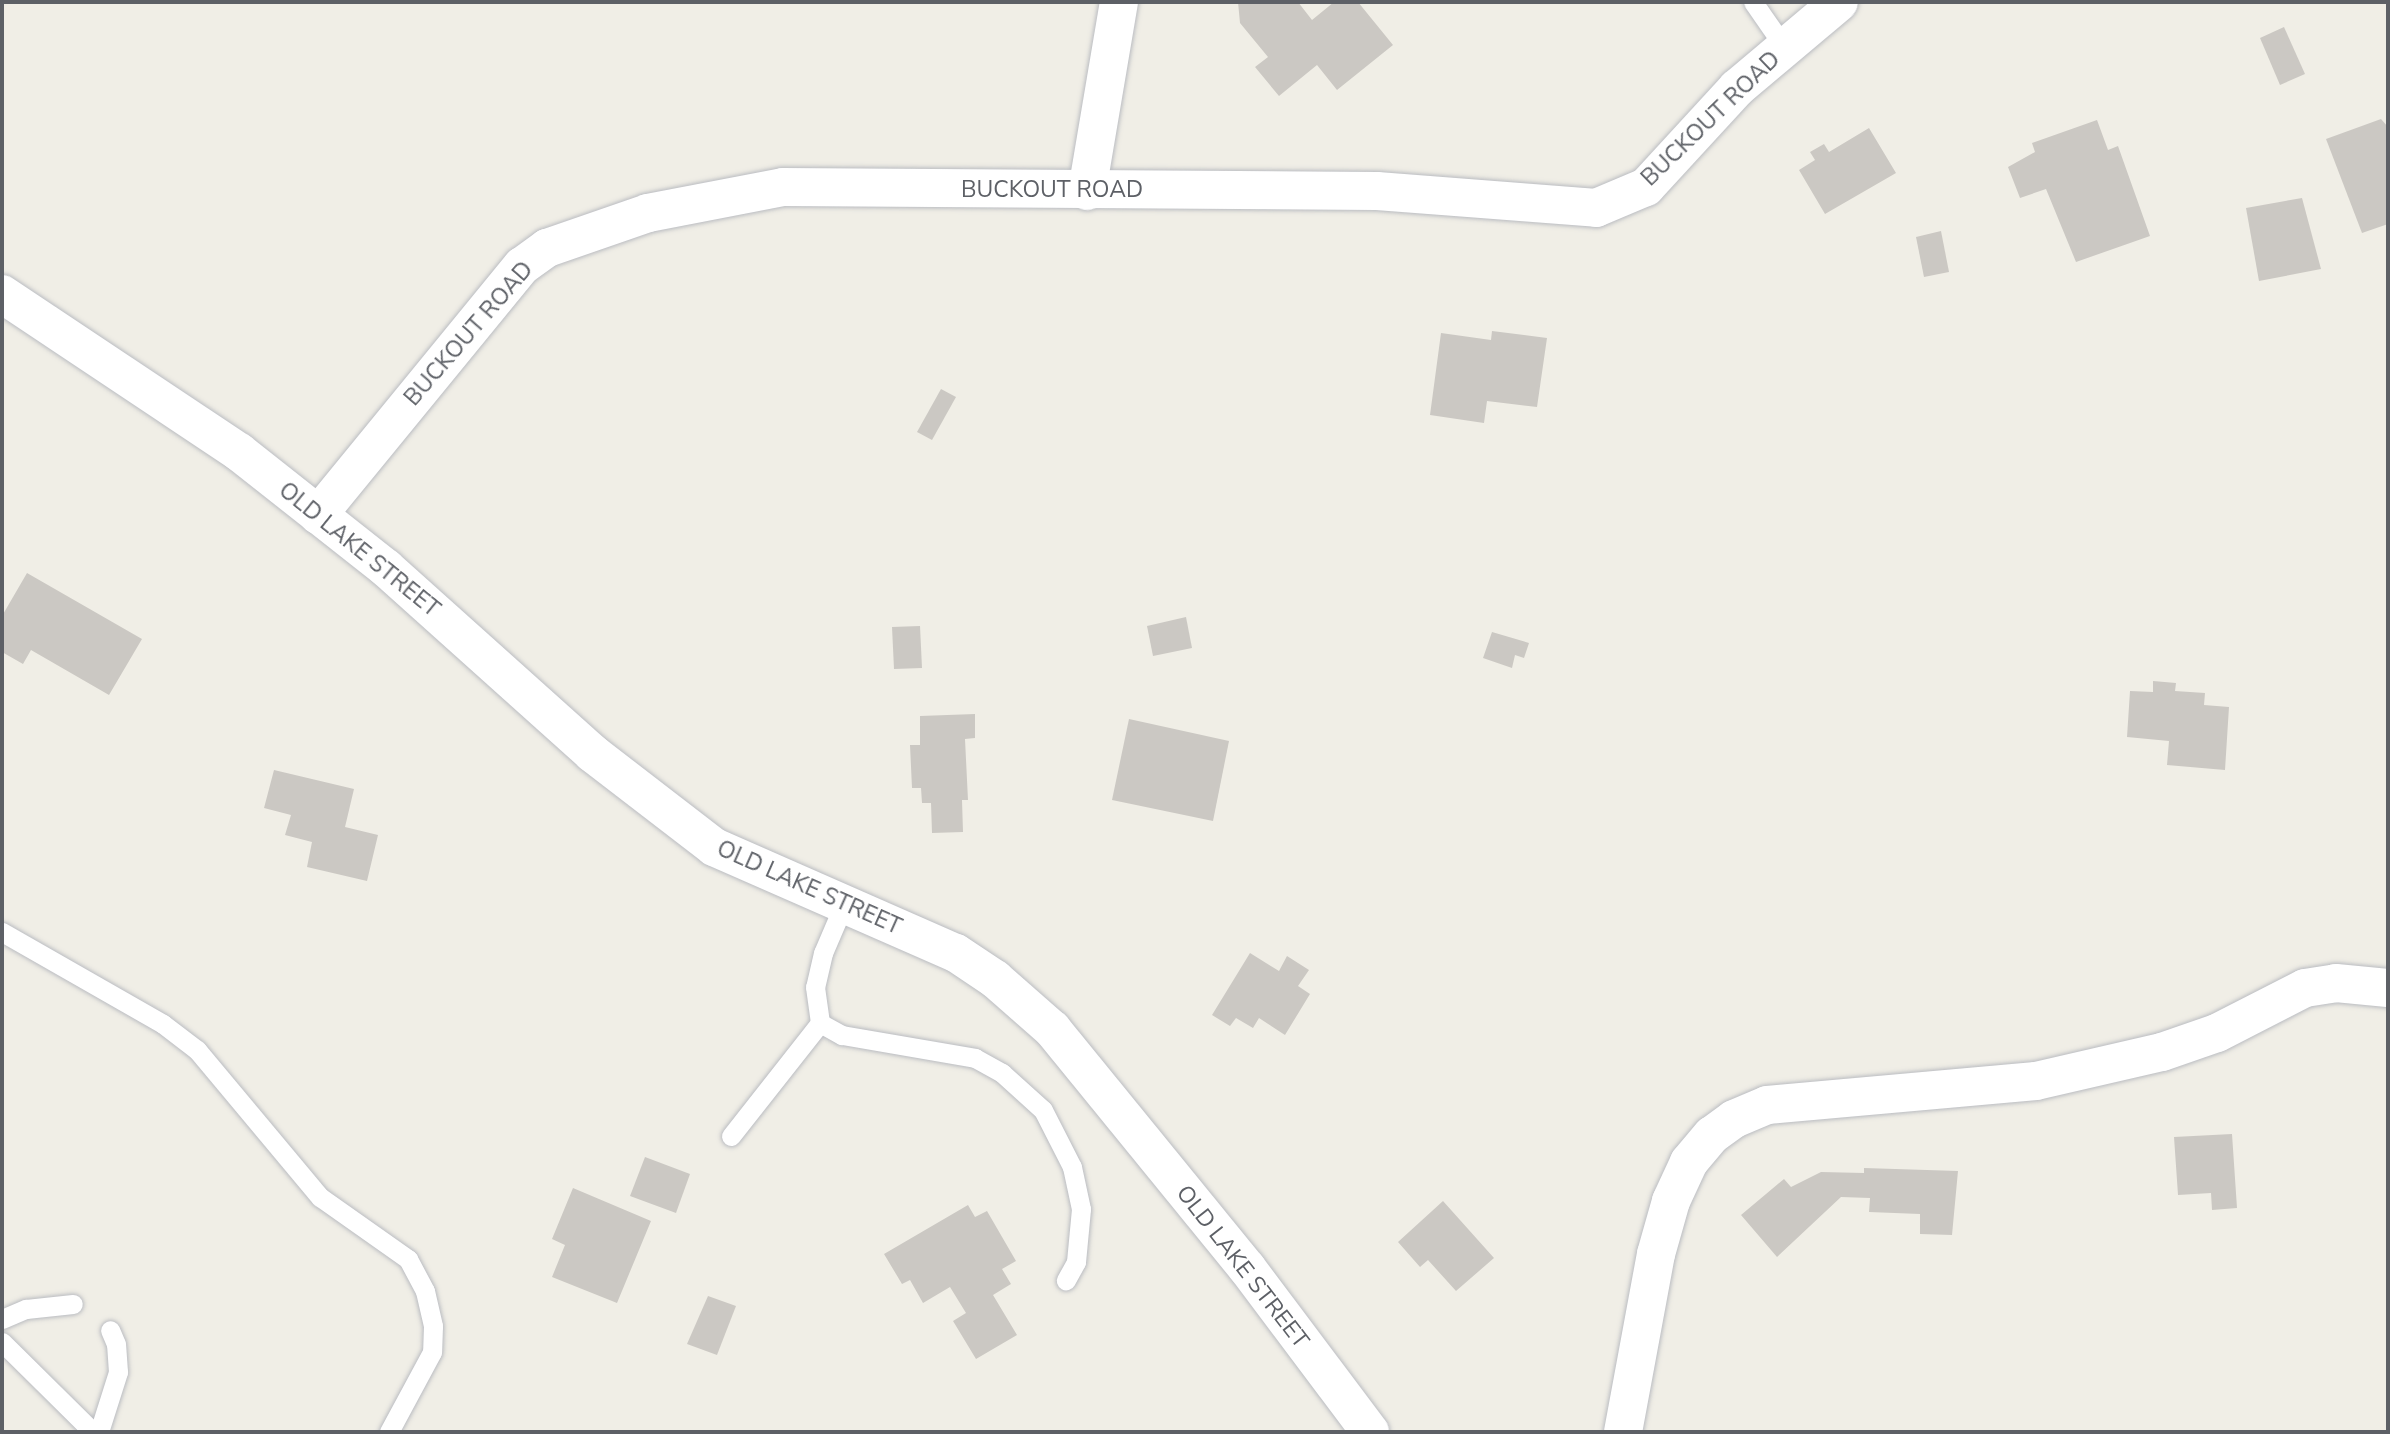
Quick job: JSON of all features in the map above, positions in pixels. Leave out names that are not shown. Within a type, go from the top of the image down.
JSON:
[{"type":"street","points":[[1087,191],[1119,2]]},
{"type":"street","name":"BUCKOUT ROAD","points":[[318,515],[522,266],[547,248],[648,213],[783,187],[1377,191],[1597,208],[1646,187],[1737,88],[1839,2]]},
{"type":"street","name":"OLD LAKE STREET","points":[[2,294],[239,452],[386,568],[592,752],[714,847],[956,953],[995,979],[1052,1029],[1247,1268],[1370,1432]]},
{"type":"street","points":[[1623,1432],[1656,1254],[1671,1201],[1689,1161],[1734,1119],[1767,1105],[2036,1081],[2162,1052],[2217,1033],[2305,988],[2336,983],[2388,988]]},
{"type":"lane","points":[[1753,2],[1785,48]]},
{"type":"lane","points":[[731,1136],[820,1023],[816,987],[823,953],[844,904]]},
{"type":"lane","points":[[2,932],[163,1024],[197,1050],[320,1197],[408,1259],[425,1291],[433,1326],[432,1352],[389,1432]]},
{"type":"lane","points":[[820,1023],[842,1035],[975,1058],[1002,1073],[1043,1110],[1072,1167],[1082,1209],[1076,1262],[1066,1280]]},
{"type":"lane","points":[[2,1319],[26,1309],[73,1304]]},
{"type":"lane","points":[[99,1432],[118,1372],[117,1344],[110,1330]]},
{"type":"lane","points":[[2,1342],[93,1432]]},
{"type":"building","points":[[1238,2],[1298,2],[1312,20],[1334,2],[1358,2],[1393,45],[1337,90],[1317,65],[1279,96],[1255,67],[1268,57],[1240,23]]},
{"type":"building","points":[[2284,27],[2305,74],[2280,85],[2260,38]]},
{"type":"building","points":[[2381,119],[2388,127],[2388,224],[2362,233],[2326,139]]},
{"type":"building","points":[[2097,120],[2108,150],[2118,146],[2150,236],[2076,262],[2046,189],[2020,198],[2008,167],[2035,152],[2032,143]]},
{"type":"building","points":[[1869,128],[1896,173],[1825,214],[1799,170],[1815,160],[1810,152],[1824,144],[1829,152]]},
{"type":"building","points":[[2302,198],[2321,269],[2259,281],[2246,208]]},
{"type":"building","points":[[1941,231],[1949,272],[1924,277],[1916,237]]},
{"type":"building","points":[[1492,331],[1547,338],[1537,407],[1487,401],[1484,423],[1430,415],[1441,333],[1491,340]]},
{"type":"building","points":[[941,389],[956,397],[932,440],[917,432]]},
{"type":"building","points":[[27,573],[142,639],[109,695],[31,650],[23,664],[2,652],[2,616]]},
{"type":"building","points":[[1186,617],[1192,648],[1153,656],[1147,626]]},
{"type":"building","points":[[920,626],[922,668],[894,669],[892,627]]},
{"type":"building","points":[[1492,632],[1529,643],[1524,658],[1515,655],[1512,668],[1483,658]]},
{"type":"building","points":[[2153,681],[2176,683],[2175,691],[2205,693],[2204,705],[2229,707],[2225,770],[2167,765],[2169,741],[2127,737],[2130,691],[2153,692]]},
{"type":"building","points":[[975,714],[975,738],[965,739],[968,800],[962,800],[963,832],[932,833],[931,803],[922,803],[921,788],[912,788],[910,745],[920,745],[920,716]]},
{"type":"building","points":[[1129,719],[1229,741],[1213,821],[1112,800]]},
{"type":"building","points":[[274,770],[354,789],[345,827],[378,835],[367,881],[307,867],[312,842],[285,835],[291,815],[264,808]]},
{"type":"building","points":[[1250,953],[1279,971],[1287,956],[1309,970],[1298,986],[1310,994],[1285,1035],[1259,1018],[1253,1028],[1236,1018],[1230,1026],[1212,1015]]},
{"type":"building","points":[[2232,1134],[2237,1208],[2212,1210],[2211,1193],[2178,1195],[2174,1137]]},
{"type":"building","points":[[645,1157],[690,1174],[676,1213],[630,1196]]},
{"type":"building","points":[[1864,1168],[1958,1171],[1952,1235],[1920,1234],[1920,1214],[1869,1212],[1870,1198],[1841,1197],[1777,1257],[1741,1215],[1784,1179],[1791,1187],[1821,1172],[1864,1173]]},
{"type":"building","points":[[573,1188],[651,1221],[617,1303],[552,1277],[565,1245],[552,1239]]},
{"type":"building","points":[[1443,1201],[1494,1258],[1456,1291],[1428,1260],[1420,1267],[1398,1242]]},
{"type":"building","points":[[968,1205],[975,1217],[987,1211],[1016,1261],[1002,1269],[1011,1284],[993,1295],[1017,1335],[976,1359],[953,1321],[966,1313],[950,1287],[923,1303],[910,1280],[902,1284],[884,1254]]},
{"type":"building","points":[[708,1296],[736,1306],[717,1355],[687,1344]]}]
